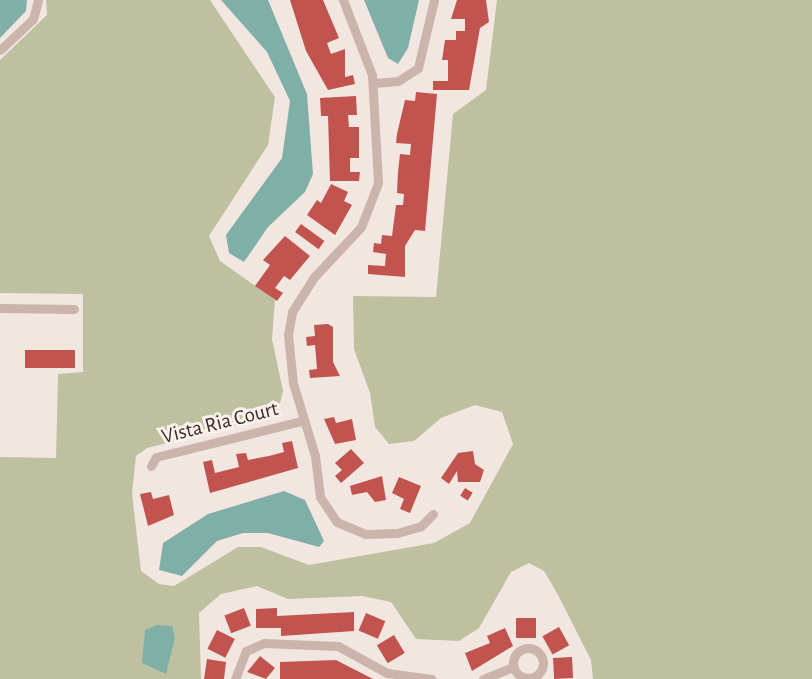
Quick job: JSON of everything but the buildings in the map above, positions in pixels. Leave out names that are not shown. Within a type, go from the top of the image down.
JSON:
[{"type":"street","points":[[0,50],[33,18],[38,0]]},
{"type":"street","points":[[344,0],[374,83],[378,169],[373,206],[352,238],[303,290],[289,325],[292,383],[320,497],[337,522],[365,534],[396,533],[421,526],[433,514]]},
{"type":"street","points":[[374,83],[406,78],[418,68],[434,0]]},
{"type":"street","points":[[0,308],[74,309]]},
{"type":"street","name":"Vista Ria Court","points":[[151,466],[156,457],[302,421]]},
{"type":"street","points":[[235,679],[246,651],[264,643],[338,646],[387,672],[432,679]]},
{"type":"street","points":[[534,650],[542,662],[538,677],[523,677],[513,667],[516,653],[534,650]]},
{"type":"street","points":[[483,679],[513,667]]},
{"type":"green space","points":[[46,0],[210,0],[275,97],[268,145],[209,236],[220,261],[275,300],[272,339],[283,391],[277,416],[147,448],[136,456],[132,493],[141,571],[159,584],[174,586],[238,547],[261,547],[309,565],[434,543],[470,523],[513,444],[502,412],[475,405],[441,418],[414,441],[389,444],[375,427],[370,393],[354,349],[353,296],[436,297],[453,114],[486,90],[497,0],[812,0],[812,679],[593,679],[591,660],[557,593],[544,571],[529,563],[511,572],[479,628],[459,641],[416,639],[391,602],[362,596],[288,599],[257,586],[221,594],[199,613],[201,679],[0,679],[0,457],[56,458],[58,374],[83,372],[83,294],[0,293],[0,60],[47,15]]},
{"type":"water","points":[[0,0],[27,0],[26,11],[0,38]]},
{"type":"water","points":[[221,0],[268,0],[307,94],[313,174],[305,192],[268,227],[244,262],[229,253],[226,235],[282,158],[290,101],[267,52]]},
{"type":"water","points":[[364,0],[419,0],[408,48],[398,64],[388,58]]},
{"type":"water","points":[[284,491],[305,500],[324,541],[319,547],[268,533],[243,533],[217,541],[182,576],[159,570],[163,543],[208,514]]},
{"type":"water","points":[[157,625],[172,626],[175,638],[166,674],[142,663],[145,630]]}]
